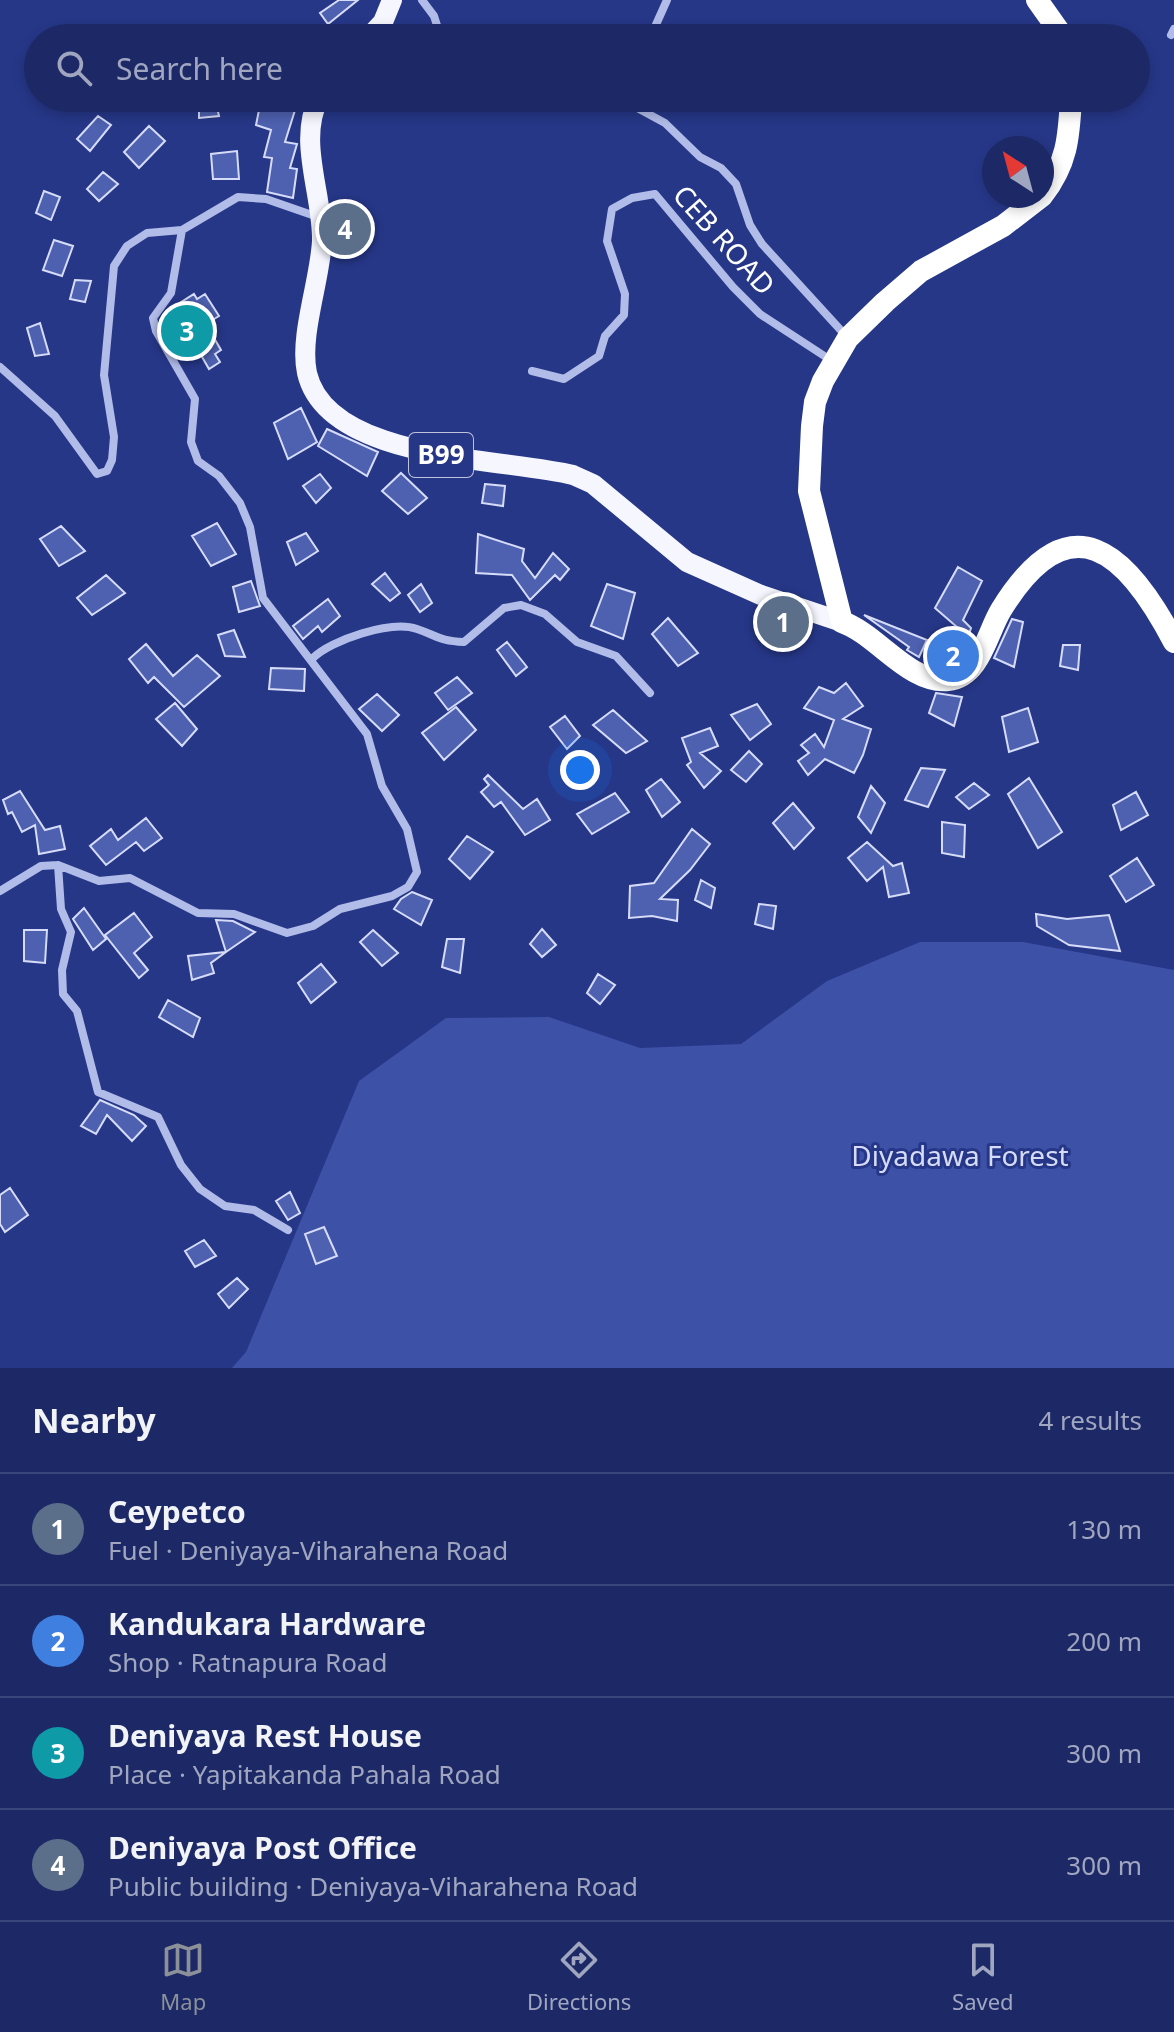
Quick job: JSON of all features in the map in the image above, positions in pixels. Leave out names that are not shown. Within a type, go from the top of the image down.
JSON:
[{"type":"highway","points":[[1037,0],[1054,24]]},
{"type":"highway","points":[[1054,181],[1060,174],[1067,148],[1070,112]]},
{"type":"highway","points":[[1026,208],[1003,226],[921,271],[848,338],[815,402],[809,491],[842,622],[857,627],[915,670],[943,681],[953,680],[970,670],[1001,610],[1044,561],[1062,550],[1093,547],[1120,562],[1131,574],[1157,610],[1174,642]]},
{"type":"main road","points":[[381,24],[392,0]]},
{"type":"main road","name":"B99","points":[[312,112],[309,133],[323,218],[307,372],[313,389],[339,417],[373,436],[419,450],[463,460],[573,475],[604,492],[687,562],[761,595],[842,622]]},
{"type":"street","points":[[422,0],[437,24]]},
{"type":"street","points":[[656,24],[667,0]]},
{"type":"street","points":[[645,112],[665,123],[700,157],[721,168],[736,184],[750,225],[762,244],[848,338]]},
{"type":"street","name":"CEB ROAD","points":[[532,371],[564,379],[599,356],[605,336],[624,315],[625,294],[607,241],[612,209],[632,198],[655,194],[733,287],[760,314],[833,362]]},
{"type":"street","points":[[0,367],[55,416],[97,474],[107,471],[112,460],[114,437],[104,375],[114,266],[127,246],[147,233],[182,230],[238,197],[266,199],[298,213],[323,218]]},
{"type":"street","points":[[0,891],[41,866],[58,865],[99,881],[130,878],[198,913],[234,914],[287,933],[313,926],[340,909],[392,896],[408,887],[417,872],[407,829],[382,786],[367,734],[325,681],[313,658],[263,598],[250,527],[240,503],[219,476],[198,461],[191,442],[195,399],[156,331],[153,318],[171,293],[182,230]]},
{"type":"street","points":[[313,658],[322,649],[389,626],[416,628],[439,641],[464,642],[504,608],[521,605],[545,614],[577,642],[616,656],[650,693]]},
{"type":"street","points":[[58,865],[61,909],[71,932],[62,970],[63,994],[77,1011],[98,1092],[158,1117],[181,1165],[200,1189],[225,1206],[254,1210],[288,1230]]},
{"type":"green space","name":"Diyadawa Forest","points":[[920,942],[1023,942],[1174,970],[1174,1368],[232,1368],[246,1352],[359,1081],[446,1018],[549,1017],[640,1048],[741,1044],[827,981]]},
{"type":"building","points":[[339,0],[358,0],[328,24],[320,13]]},
{"type":"building","points":[[199,112],[218,112],[219,116],[199,118]]},
{"type":"building","points":[[259,112],[294,112],[285,142],[297,144],[290,168],[297,169],[293,198],[267,192],[272,158],[264,157],[271,130],[256,125]]},
{"type":"building","points":[[98,116],[111,125],[90,151],[77,139]]},
{"type":"building","points":[[149,126],[165,141],[139,168],[124,152]]},
{"type":"building","points":[[237,151],[239,179],[213,179],[211,154]]},
{"type":"building","points":[[103,172],[118,184],[99,201],[87,189]]},
{"type":"building","points":[[44,191],[60,197],[51,220],[36,213]]},
{"type":"building","points":[[366,212],[369,239],[335,245],[334,217]]},
{"type":"building","points":[[54,240],[73,246],[62,276],[43,270]]},
{"type":"building","points":[[75,280],[91,281],[85,302],[70,299]]},
{"type":"building","points":[[194,294],[197,299],[205,294],[219,316],[206,324],[221,350],[215,354],[220,362],[209,369],[198,350],[185,358],[163,322],[167,319],[167,311]]},
{"type":"building","points":[[40,323],[49,354],[35,356],[27,328]]},
{"type":"building","points":[[301,408],[317,442],[288,459],[274,423]]},
{"type":"building","points":[[327,429],[378,452],[367,476],[318,446]]},
{"type":"building","points":[[401,473],[427,498],[408,514],[382,491]]},
{"type":"building","points":[[320,474],[331,488],[316,503],[303,486]]},
{"type":"building","points":[[485,484],[505,486],[503,506],[482,503]]},
{"type":"building","points":[[217,523],[236,554],[211,566],[192,536]]},
{"type":"building","points":[[61,526],[85,551],[59,566],[40,539]]},
{"type":"building","points":[[306,533],[318,551],[296,565],[287,542]]},
{"type":"building","points":[[478,534],[524,549],[522,561],[535,578],[553,553],[569,569],[560,580],[555,575],[530,600],[512,575],[476,573]]},
{"type":"building","points":[[958,567],[982,581],[963,620],[971,628],[964,649],[953,646],[957,627],[935,608]]},
{"type":"building","points":[[385,573],[400,593],[390,601],[372,584]]},
{"type":"building","points":[[106,575],[125,593],[92,615],[77,598]]},
{"type":"building","points":[[251,581],[260,606],[239,612],[233,587]]},
{"type":"building","points":[[421,584],[432,603],[420,612],[408,595]]},
{"type":"building","points":[[607,584],[635,593],[623,639],[591,626]]},
{"type":"building","points":[[328,599],[340,616],[322,632],[318,626],[303,639],[293,626]]},
{"type":"building","points":[[864,615],[927,640],[919,657],[907,650],[909,647]]},
{"type":"building","points":[[668,618],[698,653],[678,666],[652,634]]},
{"type":"building","points":[[1012,619],[1023,622],[1014,667],[994,658]]},
{"type":"building","points":[[234,630],[245,657],[225,656],[218,635]]},
{"type":"building","points":[[507,642],[527,667],[516,676],[497,650]]},
{"type":"building","points":[[146,644],[173,676],[197,655],[220,676],[184,707],[154,677],[148,683],[129,659]]},
{"type":"building","points":[[1063,645],[1080,645],[1078,670],[1060,666]]},
{"type":"building","points":[[271,668],[305,669],[304,691],[269,689]]},
{"type":"building","points":[[457,677],[472,693],[448,710],[435,693]]},
{"type":"building","points":[[846,683],[863,706],[843,719],[871,729],[863,755],[854,773],[825,759],[808,775],[798,761],[809,753],[801,745],[815,734],[824,747],[834,720],[804,708],[819,687],[834,693]]},
{"type":"building","points":[[936,693],[962,697],[954,726],[929,713]]},
{"type":"building","points":[[377,694],[399,715],[382,731],[359,709]]},
{"type":"building","points":[[175,703],[197,729],[182,746],[156,719]]},
{"type":"building","points":[[757,704],[771,724],[750,740],[731,715]]},
{"type":"building","points":[[456,707],[476,730],[444,760],[422,733]]},
{"type":"building","points":[[1028,708],[1038,742],[1009,752],[1002,717]]},
{"type":"building","points":[[613,710],[647,741],[626,753],[593,725]]},
{"type":"building","points":[[565,716],[580,736],[567,749],[550,727]]},
{"type":"building","points":[[710,728],[718,746],[700,753],[721,771],[704,788],[687,765],[691,762],[682,738]]},
{"type":"building","points":[[749,751],[762,764],[746,782],[731,770]]},
{"type":"building","points":[[921,768],[945,770],[928,807],[905,800]]},
{"type":"building","points":[[488,775],[523,809],[537,799],[550,820],[525,835],[501,802],[494,807],[481,792],[489,785],[484,779]]},
{"type":"building","points":[[1029,778],[1062,832],[1038,848],[1008,794]]},
{"type":"building","points":[[661,779],[680,802],[662,817],[646,790]]},
{"type":"building","points":[[974,783],[989,795],[969,809],[956,797]]},
{"type":"building","points":[[871,786],[885,803],[871,833],[858,817]]},
{"type":"building","points":[[20,791],[45,830],[60,826],[65,849],[39,854],[35,825],[22,832],[12,812],[8,814],[3,800]]},
{"type":"building","points":[[1136,792],[1148,815],[1121,830],[1113,805]]},
{"type":"building","points":[[615,793],[629,812],[592,834],[577,814]]},
{"type":"building","points":[[793,803],[814,828],[794,849],[773,823]]},
{"type":"building","points":[[146,818],[162,838],[144,851],[136,842],[106,865],[90,846],[111,829],[118,840]]},
{"type":"building","points":[[942,822],[965,825],[964,857],[942,853]]},
{"type":"building","points":[[692,829],[710,844],[690,870],[660,899],[678,900],[677,921],[652,916],[629,918],[630,886],[654,883]]},
{"type":"building","points":[[467,836],[493,852],[470,879],[449,859]]},
{"type":"building","points":[[867,842],[893,866],[902,863],[909,893],[889,897],[883,867],[867,881],[848,858]]},
{"type":"building","points":[[1137,858],[1154,885],[1126,902],[1110,876]]},
{"type":"building","points":[[701,880],[715,888],[711,908],[695,900]]},
{"type":"building","points":[[412,892],[432,900],[421,925],[394,909],[401,899]]},
{"type":"building","points":[[759,904],[776,906],[773,929],[755,924]]},
{"type":"building","points":[[84,908],[106,939],[93,950],[73,919]]},
{"type":"building","points":[[134,913],[152,937],[134,953],[148,970],[139,978],[105,935]]},
{"type":"building","points":[[1036,914],[1067,919],[1109,915],[1120,951],[1069,945],[1037,926]]},
{"type":"building","points":[[216,920],[233,921],[255,932],[226,952]]},
{"type":"building","points":[[542,929],[556,945],[542,957],[530,944]]},
{"type":"building","points":[[24,930],[47,930],[45,963],[24,961]]},
{"type":"building","points":[[373,930],[398,953],[382,966],[360,942]]},
{"type":"building","points":[[447,939],[464,939],[460,973],[442,967]]},
{"type":"building","points":[[226,952],[211,963],[214,973],[192,980],[188,956]]},
{"type":"building","points":[[321,964],[336,982],[311,1003],[298,983]]},
{"type":"building","points":[[598,974],[615,985],[600,1004],[587,993]]},
{"type":"building","points":[[168,1000],[200,1018],[193,1037],[159,1017]]},
{"type":"building","points":[[100,1100],[134,1115],[146,1126],[132,1141],[107,1115],[96,1134],[81,1126]]},
{"type":"building","points":[[10,1188],[28,1215],[5,1232],[0,1224],[0,1195]]},
{"type":"building","points":[[290,1192],[300,1213],[288,1220],[276,1201]]},
{"type":"building","points":[[324,1227],[337,1256],[316,1264],[305,1234]]},
{"type":"building","points":[[204,1240],[216,1256],[195,1267],[185,1251]]},
{"type":"building","points":[[237,1278],[248,1289],[229,1308],[218,1294]]},
{"type":"place","name":"Deniyaya Post Office","points":[[345,229]]},
{"type":"place","name":"Deniyaya Rest House","points":[[187,331]]},
{"type":"place","name":"Ceypetco","points":[[783,622]]},
{"type":"place","name":"Kandukara Hardware","points":[[953,656]]}]
